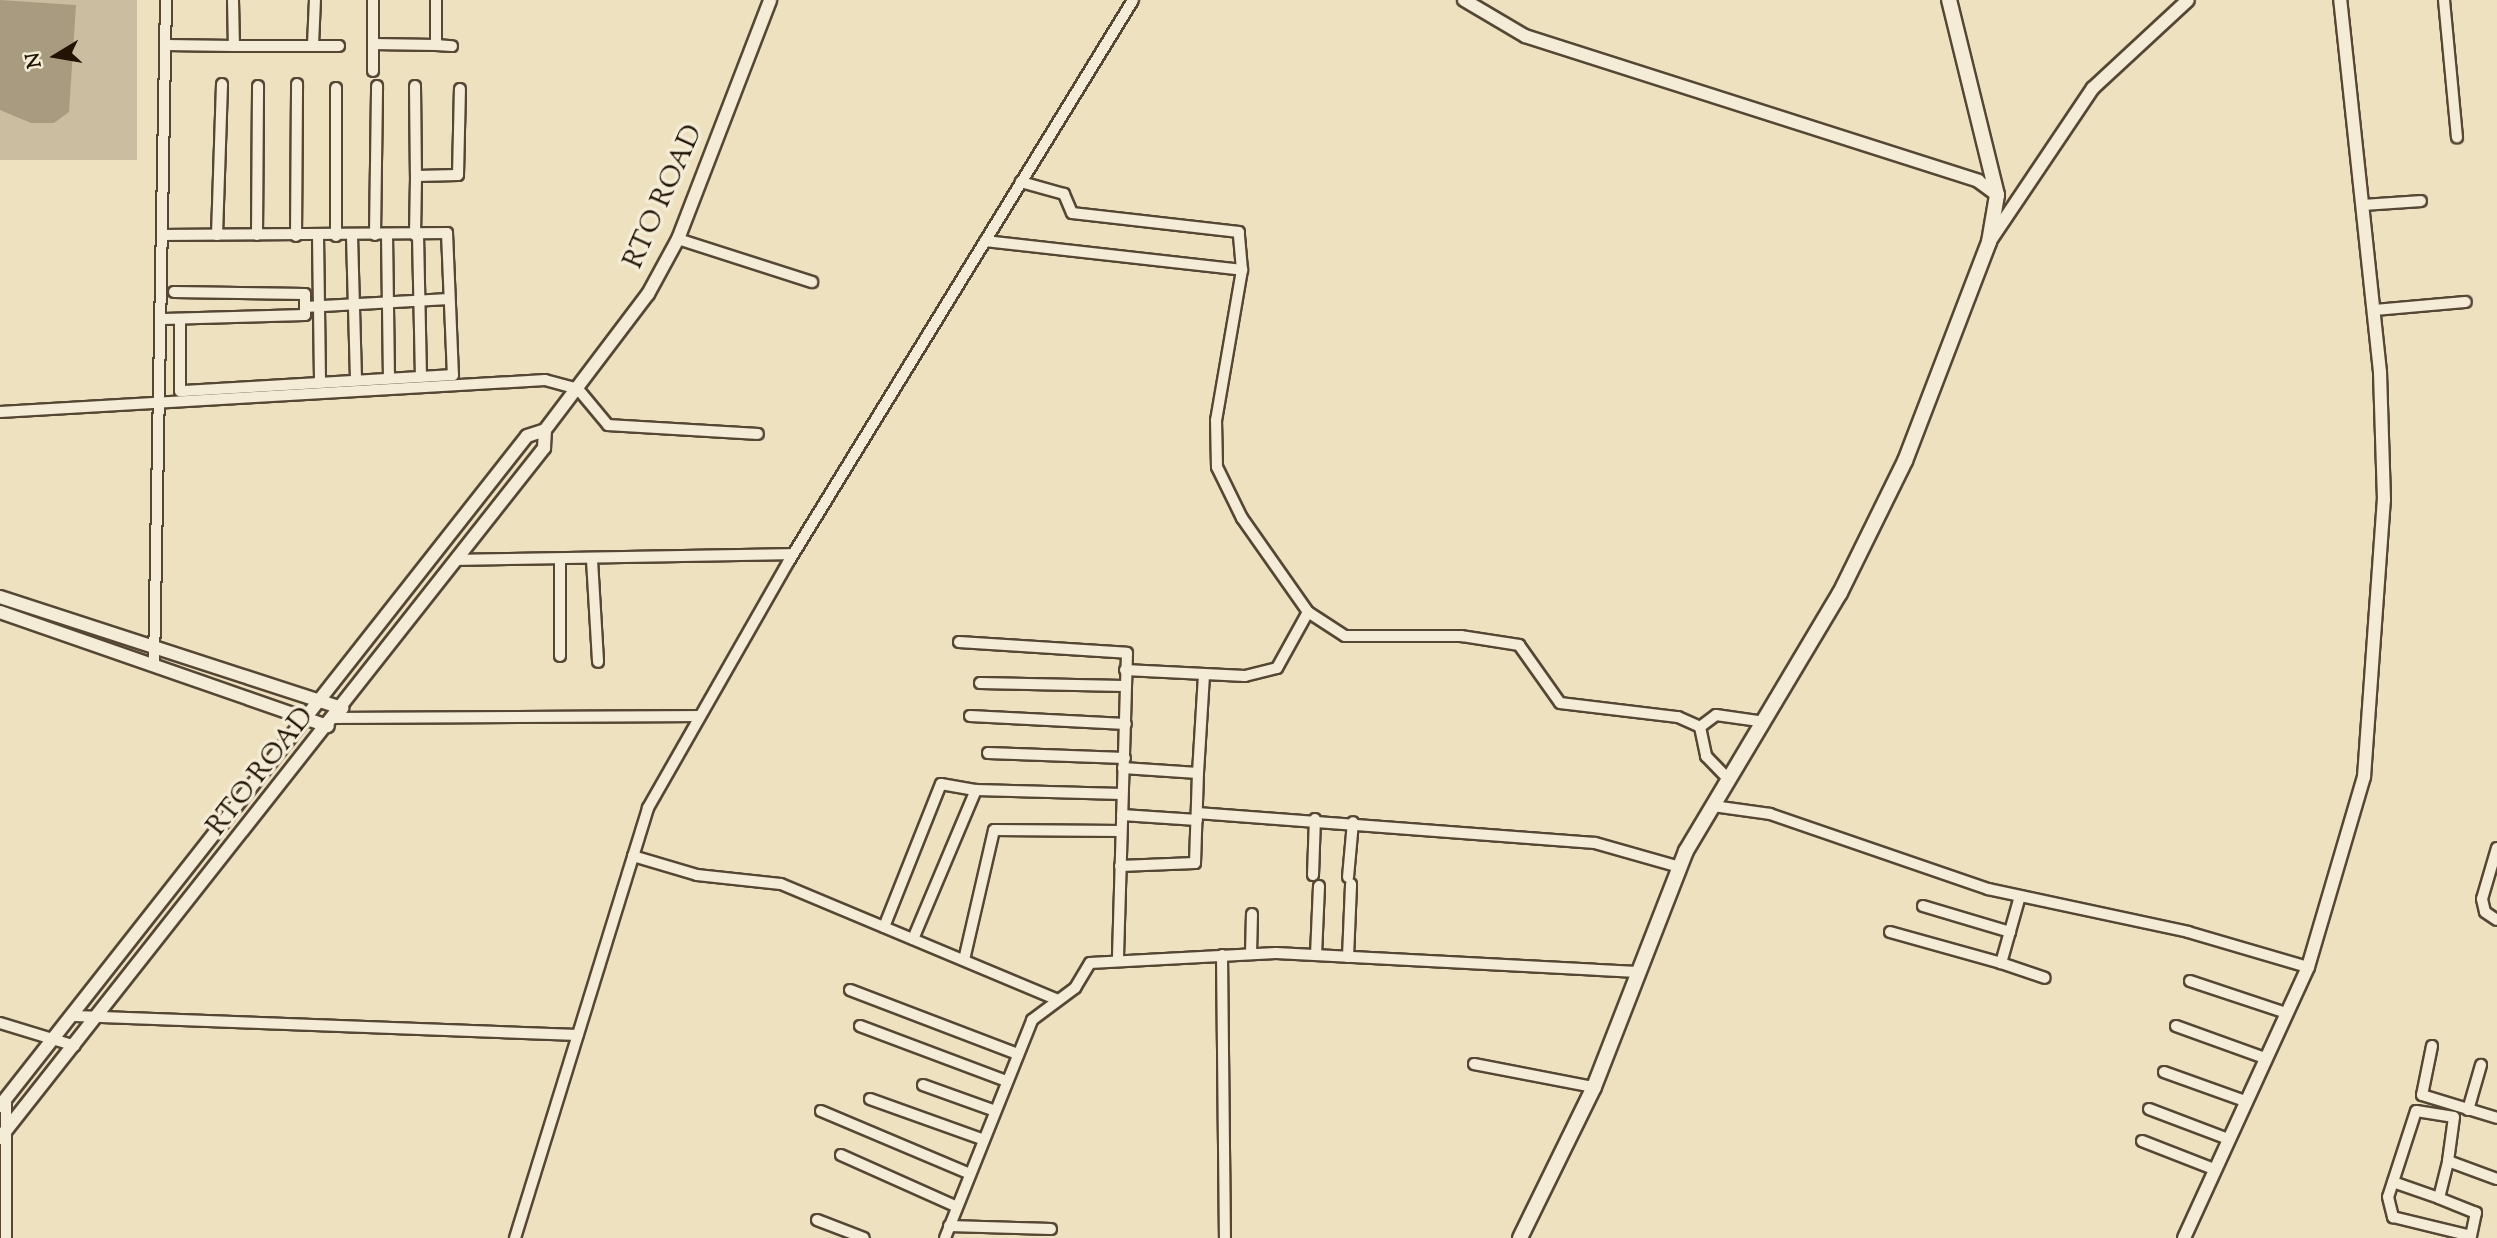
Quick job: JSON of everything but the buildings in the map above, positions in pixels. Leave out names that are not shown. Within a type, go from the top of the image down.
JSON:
[{"type":"main road","points":[[1520,1238],[1594,1087],[1680,867],[1713,806],[1765,722],[1905,461],[1989,242],[1997,195],[1949,0]]},
{"type":"street","points":[[154,665],[163,403],[166,0]]},
{"type":"street","points":[[233,0],[234,46]]},
{"type":"street","points":[[313,46],[315,0]]},
{"type":"street","points":[[373,0],[373,71]]},
{"type":"street","points":[[436,0],[436,45]]},
{"type":"street","name":"RTO ROAD","points":[[3,1102],[75,1016],[309,720],[527,436],[545,430],[648,294],[678,239],[770,0]]},
{"type":"street","points":[[515,1238],[648,808],[793,554],[1133,0]]},
{"type":"street","points":[[1464,0],[1525,36],[1978,181],[1997,195]]},
{"type":"street","points":[[1989,242],[2092,88],[2188,0]]},
{"type":"street","points":[[2184,1238],[2308,967],[2364,777],[2384,500],[2374,310],[2340,0]]},
{"type":"street","points":[[2445,0],[2457,137]]},
{"type":"street","points":[[373,44],[452,46]]},
{"type":"street","points":[[166,45],[339,46]]},
{"type":"street","points":[[217,235],[222,84]]},
{"type":"street","points":[[296,236],[297,84]]},
{"type":"street","points":[[257,236],[258,86]]},
{"type":"street","points":[[375,235],[377,86]]},
{"type":"street","points":[[415,86],[421,376]]},
{"type":"street","points":[[336,88],[337,236]]},
{"type":"street","points":[[415,176],[458,175],[460,89]]},
{"type":"street","points":[[1021,182],[1064,194],[1072,213],[1239,232],[1241,270],[1216,420],[1217,467],[1242,518],[1308,612],[1345,636],[1461,636],[1519,645],[1560,703],[1678,717],[1700,727]]},
{"type":"street","points":[[2364,205],[2421,201]]},
{"type":"street","points":[[164,234],[352,236],[447,233],[453,375],[180,391],[180,319]]},
{"type":"street","points":[[387,235],[389,378]]},
{"type":"street","points":[[318,236],[320,382]]},
{"type":"street","points":[[352,236],[356,380]]},
{"type":"street","points":[[678,239],[812,282]]},
{"type":"street","points":[[985,241],[1241,270]]},
{"type":"street","points":[[164,319],[305,316],[305,293],[174,292]]},
{"type":"street","points":[[305,307],[449,299]]},
{"type":"street","points":[[2374,310],[2466,302]]},
{"type":"street","points":[[0,412],[545,380],[578,389],[608,425],[758,434]]},
{"type":"street","name":"RTO ROAD","points":[[3,1134],[99,1017],[544,448],[545,430]]},
{"type":"street","points":[[456,560],[592,560],[793,554]]},
{"type":"street","points":[[560,559],[560,656]]},
{"type":"street","points":[[592,560],[598,662]]},
{"type":"street","points":[[0,597],[322,703],[335,717]]},
{"type":"street","points":[[0,612],[309,720],[335,717],[700,716]]},
{"type":"street","points":[[1125,670],[1245,676],[1277,668],[1308,612]]},
{"type":"street","points":[[389,616],[403,629]]},
{"type":"street","points":[[959,642],[1127,653],[1118,960]]},
{"type":"street","points":[[1121,866],[1195,863],[1204,674]]},
{"type":"street","points":[[980,683],[1124,686]]},
{"type":"street","points":[[1700,727],[1716,715],[1765,722]]},
{"type":"street","points":[[970,716],[1126,724]]},
{"type":"street","points":[[1700,727],[1706,756],[1729,780]]},
{"type":"street","points":[[988,753],[1124,763],[1198,773]]},
{"type":"street","points":[[884,927],[941,784],[976,790],[1122,794]]},
{"type":"street","points":[[913,939],[976,790]]},
{"type":"street","points":[[1713,806],[1770,814],[2020,895],[2188,932],[2308,967]]},
{"type":"street","points":[[1122,815],[1315,819],[1595,842],[1680,867]]},
{"type":"street","points":[[1313,875],[1315,819]]},
{"type":"street","points":[[1348,957],[1353,822]]},
{"type":"street","points":[[964,960],[993,831],[1121,831]]},
{"type":"street","points":[[2497,848],[2482,899],[2485,912],[2497,920]]},
{"type":"street","points":[[633,856],[697,875],[781,884],[1058,1000]]},
{"type":"street","points":[[1317,955],[1319,886]]},
{"type":"street","points":[[2001,963],[2020,895]]},
{"type":"street","points":[[1923,906],[2010,932]]},
{"type":"street","points":[[1251,954],[1252,914]]},
{"type":"street","points":[[1890,932],[2045,978]]},
{"type":"street","points":[[1222,955],[1225,1238]]},
{"type":"street","points":[[945,1238],[993,1110],[1032,1020],[1058,1000],[1090,963],[1222,955],[1317,955],[1638,972]]},
{"type":"street","points":[[2190,981],[2286,1013]]},
{"type":"street","points":[[850,990],[1017,1054]]},
{"type":"street","points":[[75,1016],[578,1035]]},
{"type":"street","points":[[0,1023],[75,1046]]},
{"type":"street","points":[[860,1026],[1006,1080]]},
{"type":"street","points":[[2176,1026],[2265,1058]]},
{"type":"street","points":[[2432,1046],[2422,1095],[2497,1118]]},
{"type":"street","points":[[1474,1064],[1594,1087]]},
{"type":"street","points":[[2468,1110],[2482,1065]]},
{"type":"street","points":[[2164,1072],[2245,1101]]},
{"type":"street","points":[[923,1085],[993,1110]]},
{"type":"street","points":[[870,1098],[982,1139]]},
{"type":"street","points":[[3,1102],[6,1238]]},
{"type":"street","points":[[2393,1182],[2476,1213],[2471,1236],[2393,1217],[2388,1209],[2393,1182],[2416,1111],[2424,1108],[2458,1124],[2439,1198]]},
{"type":"street","points":[[2149,1109],[2228,1139]]},
{"type":"street","points":[[821,1111],[968,1173]]},
{"type":"street","points":[[2142,1141],[2214,1169]]},
{"type":"street","points":[[841,1155],[956,1206]]},
{"type":"street","points":[[2448,1161],[2497,1179]]},
{"type":"street","points":[[817,1220],[864,1238]]},
{"type":"street","points":[[949,1226],[1051,1228]]},
{"type":"shaded area","points":[[0,0],[137,0],[137,160],[0,160]]},
{"type":"shaded area","points":[[0,0],[76,5],[69,112],[54,123],[31,123],[0,110]]}]
